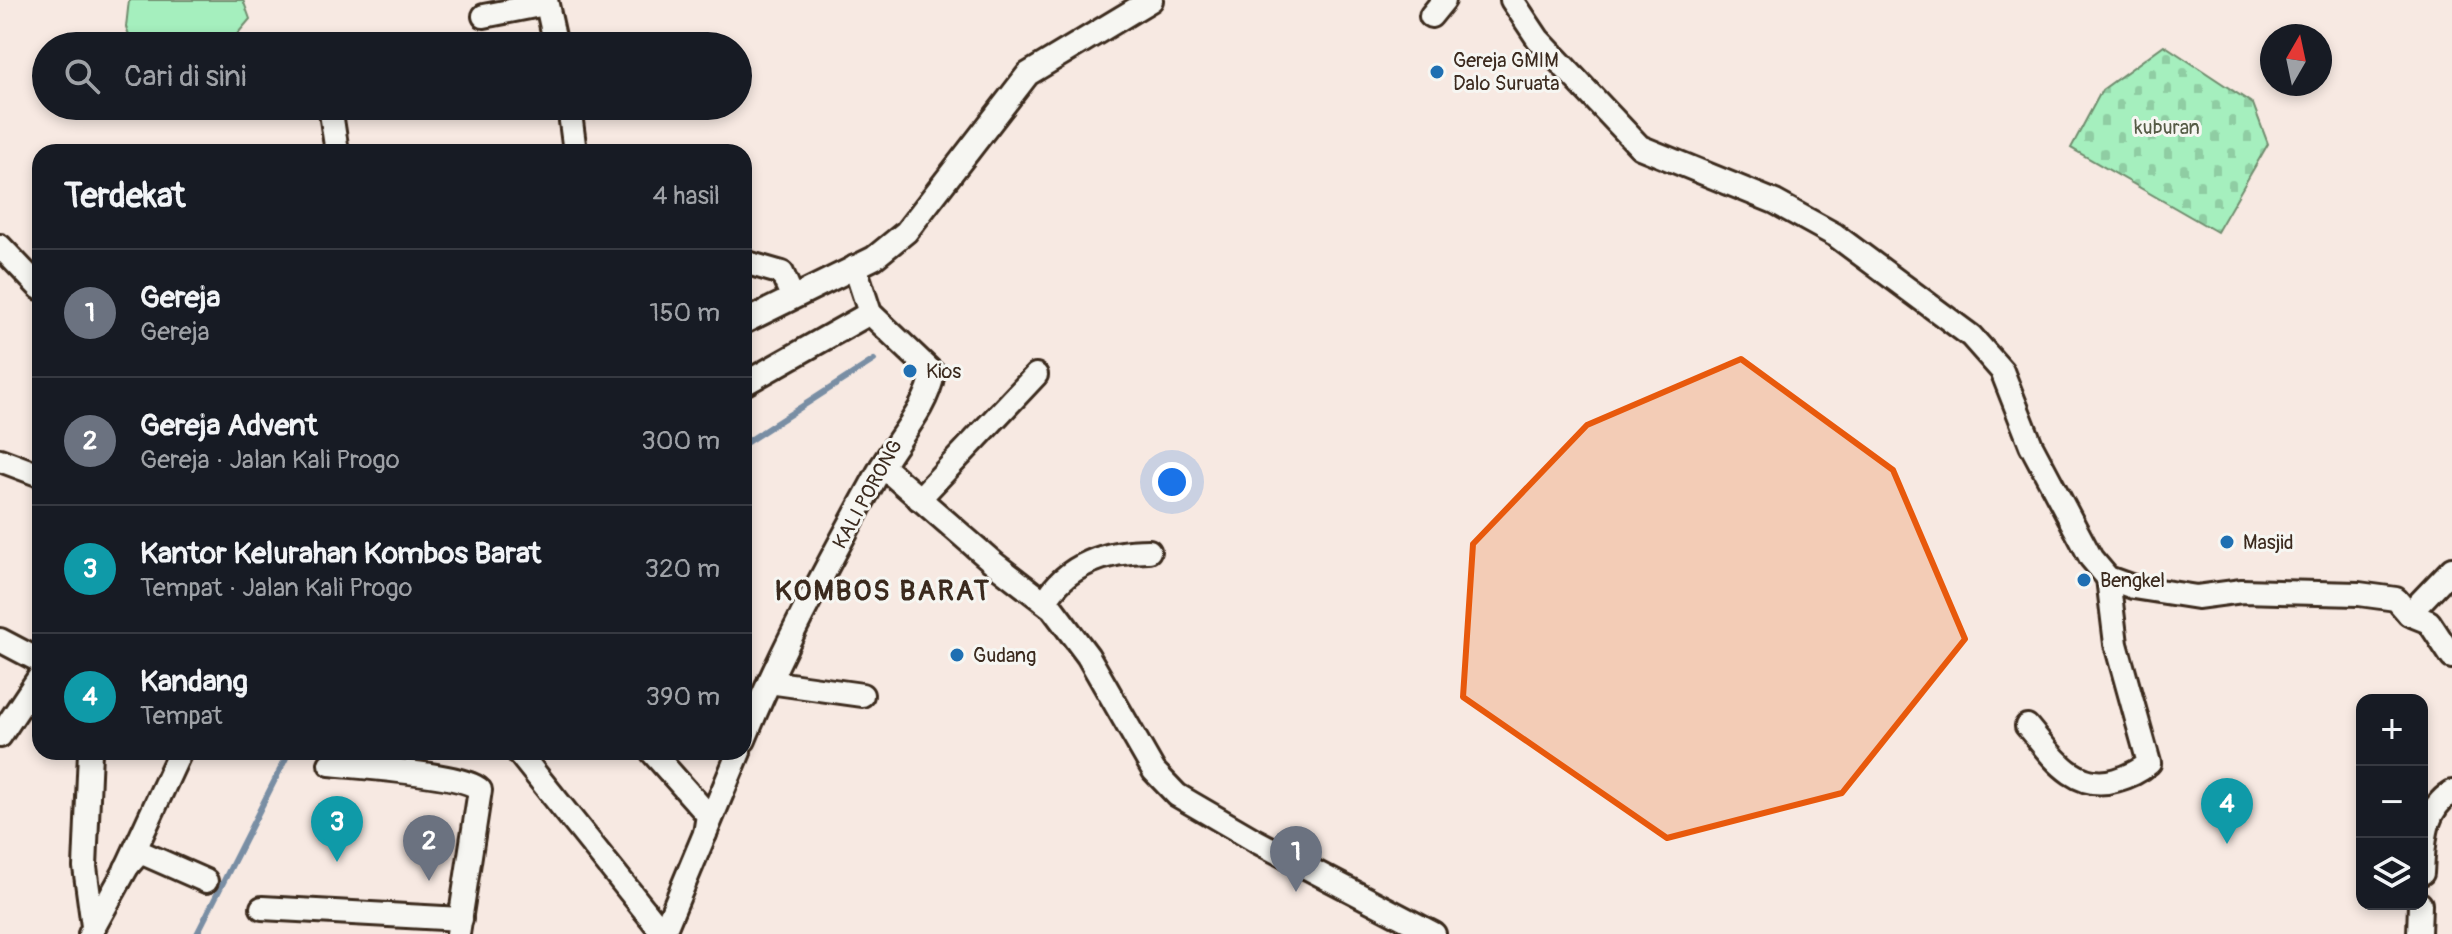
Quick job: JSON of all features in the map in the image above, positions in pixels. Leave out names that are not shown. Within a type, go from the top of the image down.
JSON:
[{"type":"street","points":[[752,318],[874,258],[906,232],[1028,74],[1151,0]]},
{"type":"street","points":[[1512,0],[1538,39],[1640,147],[1775,202],[1835,235],[1971,336],[2002,371],[2031,445],[2091,558],[2108,578],[2133,587],[2197,597],[2242,591],[2359,594],[2396,599],[2409,614],[2429,622],[2452,657]]},
{"type":"street","points":[[484,16],[546,2],[553,32]]},
{"type":"street","points":[[332,120],[336,144]]},
{"type":"street","points":[[571,120],[574,144]]},
{"type":"street","points":[[0,246],[32,280]]},
{"type":"street","points":[[752,264],[782,273],[792,296]]},
{"type":"street","name":"KALI PORONG","points":[[752,721],[793,629],[882,466],[911,417],[927,400],[933,373],[870,313],[855,267]]},
{"type":"street","points":[[752,379],[870,313]]},
{"type":"street","points":[[919,499],[1036,375]]},
{"type":"street","points":[[0,460],[32,472]]},
{"type":"street","points":[[882,466],[1045,602],[1088,656],[1154,771],[1177,795],[1256,841],[1434,934]]},
{"type":"street","points":[[1045,602],[1052,590],[1080,566],[1122,551],[1149,551]]},
{"type":"street","points":[[2409,614],[2452,569]]},
{"type":"street","points":[[2027,726],[2062,766],[2081,781],[2108,782],[2133,775],[2149,763],[2116,644],[2108,578]]},
{"type":"street","points":[[0,640],[32,657]]},
{"type":"street","points":[[769,682],[862,695]]},
{"type":"street","points":[[0,736],[32,688]]},
{"type":"street","points":[[90,760],[85,867],[91,930]]},
{"type":"street","points":[[91,930],[126,869],[176,760]]},
{"type":"street","points":[[531,760],[663,934],[736,760]]},
{"type":"street","points":[[659,760],[708,815],[704,839]]},
{"type":"street","points":[[262,908],[460,926],[481,798],[477,785],[453,779],[330,764]]},
{"type":"street","points":[[2426,838],[2428,819],[2442,799],[2452,792]]},
{"type":"street","points":[[126,869],[140,852],[206,881]]},
{"type":"street","points":[[2419,934],[2420,910]]},
{"type":"highlighted area","points":[[1741,359],[1893,470],[1965,639],[1842,793],[1667,838],[1463,697],[1473,544],[1587,425]]},
{"type":"green space","points":[[129,0],[243,0],[250,19],[239,32],[128,32]]},
{"type":"green space","name":"kuburan","points":[[2164,45],[2253,104],[2268,144],[2217,232],[2071,148],[2102,90]]},
{"type":"waterway","points":[[752,439],[874,360]]},
{"type":"waterway","points":[[197,934],[285,760]]},
{"type":"place","name":"Gereja GMIM Dalo Suruata","points":[[1437,72]]},
{"type":"place","name":"Kios","points":[[910,371]]},
{"type":"place","name":"Masjid","points":[[2227,542]]},
{"type":"place","name":"Bengkel","points":[[2084,580]]},
{"type":"place","name":"Gudang","points":[[957,655]]},
{"type":"place","name":"Kandang","points":[[2227,844]]},
{"type":"place","name":"Kantor Kelurahan Kombos Barat","points":[[337,862]]},
{"type":"place","name":"Gereja Advent","points":[[429,881]]},
{"type":"place","name":"Gereja","points":[[1296,892]]},
{"type":"district","name":"KOMBOS BARAT","points":[[883,590]]}]
